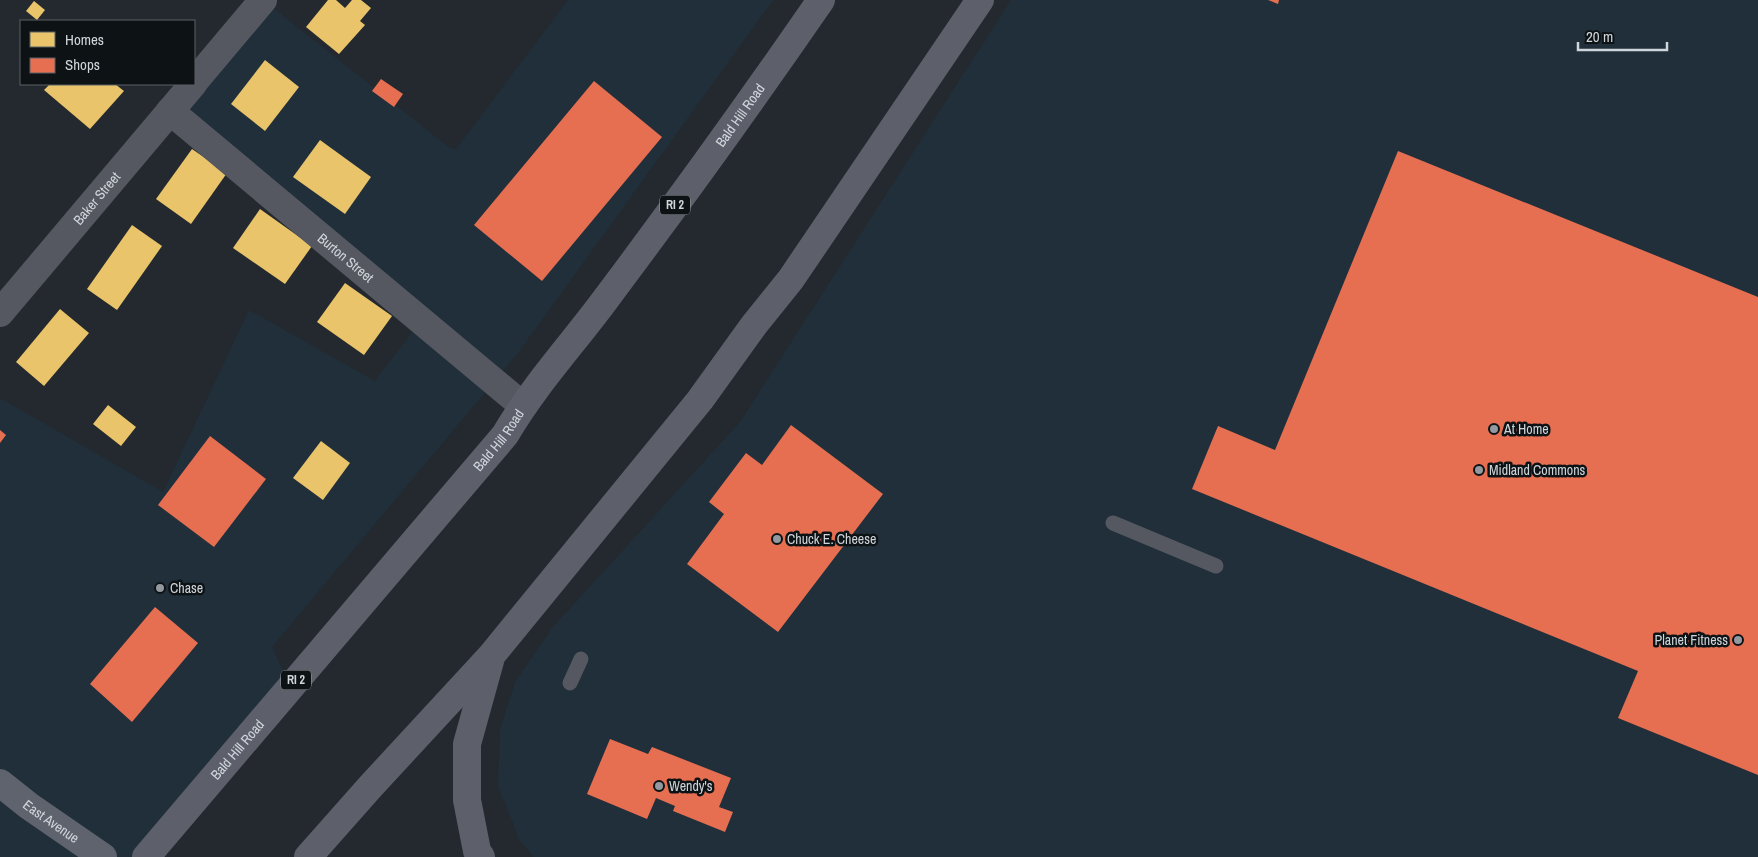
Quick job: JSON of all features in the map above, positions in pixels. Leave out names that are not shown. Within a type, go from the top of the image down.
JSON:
[{"type":"main road","name":"Bald Hill Road","points":[[146,857],[505,434],[522,405],[602,305],[770,74],[821,0]]},
{"type":"main road","points":[[308,857],[370,786],[491,656],[700,400],[754,325],[791,279],[980,0]]},
{"type":"main road","points":[[481,857],[477,851],[467,800],[467,744],[491,656]]},
{"type":"main road","name":"East Avenue","points":[[0,783],[29,806],[103,857]]},
{"type":"street","name":"Baker Street","points":[[195,81],[263,0]]},
{"type":"street","name":"Baker Street","points":[[0,313],[191,85]]},
{"type":"street","name":"Burton Street","points":[[170,111],[522,405]]},
{"type":"lane","points":[[1114,523],[1216,566]]},
{"type":"lane","points":[[570,683],[581,659]]},
{"type":"shaded area","points":[[263,0],[450,148],[456,149],[568,0],[773,0],[518,353],[272,647],[290,687],[146,857],[0,857],[0,398],[163,492],[249,310],[375,381],[420,322],[174,112]]},
{"type":"shaded area","points":[[1011,0],[1758,0],[1758,857],[534,857],[520,841],[498,786],[500,730],[515,682],[553,627],[740,422]]},
{"type":"building: Homes","points":[[328,0],[336,0],[345,8],[352,0],[361,0],[371,8],[360,21],[365,25],[339,54],[306,27]]},
{"type":"building: Homes","points":[[34,1],[45,10],[37,20],[26,11]]},
{"type":"building: Homes","points":[[265,60],[299,87],[265,131],[231,104]]},
{"type":"building: Homes","points":[[49,85],[116,85],[124,91],[90,129],[44,90]]},
{"type":"building: Homes","points":[[320,140],[371,177],[345,214],[293,177]]},
{"type":"building: Homes","points":[[192,149],[227,173],[191,224],[156,199]]},
{"type":"building: Homes","points":[[260,209],[312,246],[285,284],[233,248]]},
{"type":"building: Homes","points":[[132,225],[162,246],[117,310],[87,289]]},
{"type":"building: Homes","points":[[345,283],[392,316],[364,355],[317,322]]},
{"type":"building: Homes","points":[[60,309],[89,333],[44,386],[16,362]]},
{"type":"building: Homes","points":[[108,405],[136,427],[121,446],[93,424]]},
{"type":"building: Homes","points":[[321,441],[350,463],[323,500],[293,478]]},
{"type":"building: Shops","points":[[1268,0],[1279,0],[1278,4]]},
{"type":"building: Shops","points":[[381,79],[403,94],[394,107],[372,91]]},
{"type":"building: Shops","points":[[594,81],[662,137],[542,281],[474,225]]},
{"type":"building: Shops","name":"Midland Commons","points":[[1398,151],[1758,297],[1758,775],[1618,718],[1638,671],[1192,489],[1218,426],[1275,450]]},
{"type":"building: Shops","name":"Chuck E. Cheese","points":[[791,425],[883,494],[778,632],[687,564],[724,514],[709,502],[746,453],[762,465]]},
{"type":"building: Shops","points":[[0,430],[6,435],[0,443]]},
{"type":"building: Shops","points":[[210,436],[266,479],[214,547],[158,505]]},
{"type":"building: Shops","points":[[155,607],[198,643],[132,722],[90,684]]},
{"type":"building: Shops","name":"Wendy's","points":[[610,739],[648,754],[652,747],[731,778],[719,807],[733,812],[725,832],[673,811],[675,806],[656,798],[647,819],[587,794]]},
{"type":"place","name":"At Home","points":[[1494,429]]},
{"type":"place","name":"Midland Commons","points":[[1479,470]]},
{"type":"place","name":"Chuck E. Cheese","points":[[777,539]]},
{"type":"place","name":"Chase","points":[[160,588]]},
{"type":"place","name":"Planet Fitness","points":[[1738,640]]},
{"type":"place","name":"Wendy's","points":[[659,786]]}]
